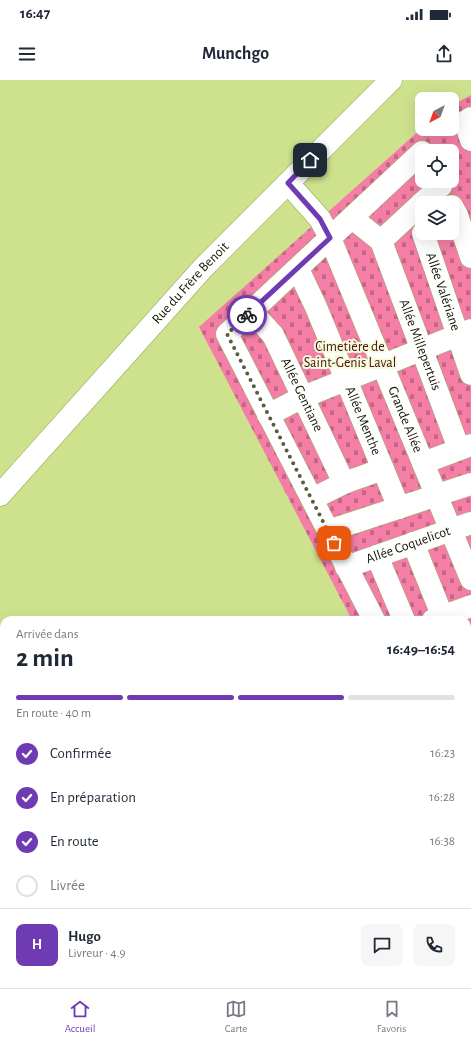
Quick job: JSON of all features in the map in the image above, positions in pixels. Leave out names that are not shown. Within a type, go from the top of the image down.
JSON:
[{"type":"street","name":"Rue du Frère Benoit","points":[[0,495],[203,268],[392,80]]},
{"type":"street","points":[[372,616],[227,334],[415,159]]},
{"type":"street","name":"Grande Allée","points":[[288,183],[320,219],[330,238],[471,578]]},
{"type":"street","points":[[352,218],[381,241],[415,210]]},
{"type":"street","points":[[459,221],[471,256]]},
{"type":"street","name":"Allée Valériane","points":[[426,240],[464,333],[471,374]]},
{"type":"street","name":"Allée Millepertuis","points":[[381,241],[422,350],[465,447]]},
{"type":"street","name":"Allée Menthe","points":[[298,269],[347,380],[399,508]]},
{"type":"street","name":"Allée Gentiane","points":[[251,311],[273,336],[344,483]]},
{"type":"street","points":[[268,415],[303,397],[464,333]]},
{"type":"street","points":[[423,462],[465,447]]},
{"type":"street","points":[[312,499],[344,483],[383,469]]},
{"type":"street","points":[[328,531],[471,484]]},
{"type":"street","name":"Allée Coquelicot","points":[[346,567],[471,523]]},
{"type":"street","points":[[413,543],[439,616]]},
{"type":"street","points":[[377,556],[402,616]]},
{"type":"street","points":[[447,616],[471,606]]},
{"type":"green space","name":"Cimetière de Saint-Genis Laval","points":[[471,95],[471,616],[350,616],[199,327],[415,134],[415,136],[459,136],[459,101]]},
{"type":"way so far","points":[[247,315],[227,334],[334,543]]},
{"type":"route","points":[[247,315],[330,238],[320,219],[288,183],[310,160]]}]
